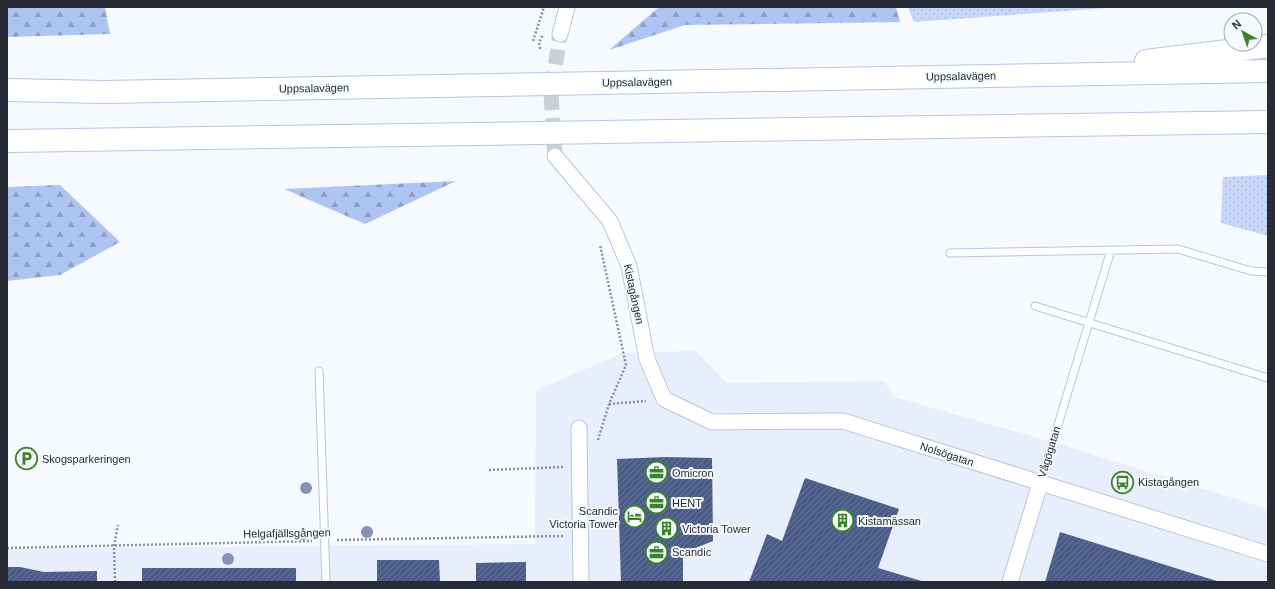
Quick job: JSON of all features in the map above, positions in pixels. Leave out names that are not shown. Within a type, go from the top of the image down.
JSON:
[{"type":"highway","points":[[1032,75],[1268,46]]},
{"type":"highway","name":"Uppsalavägen","points":[[7,90],[113,92],[1268,71]]},
{"type":"highway","points":[[7,141],[1268,122]]},
{"type":"street","points":[[560,34],[567,7]]},
{"type":"street","name":"Kistagången","points":[[554,156],[610,221],[629,266],[647,359],[664,399]]},
{"type":"street","name":"Nolsögatan","points":[[664,399],[712,422],[843,421],[1040,484],[1268,554]]},
{"type":"street","points":[[579,428],[581,582]]},
{"type":"street","name":"Vågögatan","points":[[1010,582],[1040,484]]},
{"type":"lane","points":[[950,253],[1178,249],[1251,271],[1268,272]]},
{"type":"lane","name":"Vågögatan","points":[[1040,484],[1111,250]]},
{"type":"lane","points":[[1035,306],[1268,378]]},
{"type":"lane","points":[[319,371],[326,582]]},
{"type":"path","points":[[532,41],[544,7]]},
{"type":"path","points":[[600,244],[626,364]]},
{"type":"path","points":[[609,404],[664,399]]},
{"type":"path","points":[[489,470],[563,467]]},
{"type":"path","points":[[114,582],[114,546],[118,525]]},
{"type":"path","name":"Helgafjällsgången","points":[[7,548],[567,536]]},
{"type":"shaded area","points":[[908,7],[1107,7],[1107,8],[914,22]]},
{"type":"shaded area","points":[[1268,175],[1268,236],[1221,223],[1223,177]]},
{"type":"shaded area","points":[[696,351],[727,383],[884,381],[894,397],[1052,442],[1268,509],[1268,582],[7,582],[7,549],[535,544],[536,390],[624,353]]},
{"type":"green space","points":[[7,7],[105,7],[110,34],[7,37]]},
{"type":"green space","points":[[659,7],[896,7],[900,22],[685,25],[609,50]]},
{"type":"green space","points":[[456,181],[365,224],[284,189]]},
{"type":"green space","points":[[60,185],[120,242],[60,275],[7,281],[7,187]]},
{"type":"building","name":"Victoria Tower","points":[[666,457],[712,458],[713,541],[683,553],[683,582],[621,582],[617,459]]},
{"type":"building","name":"Kistamässan","points":[[805,478],[899,509],[878,568],[925,582],[749,582],[767,534],[782,541]]},
{"type":"building","points":[[1060,532],[1220,582],[1045,582]]},
{"type":"building","points":[[377,560],[439,560],[440,582],[377,582]]},
{"type":"building","points":[[526,562],[526,582],[476,582],[476,563]]},
{"type":"building","points":[[7,567],[20,567],[44,572],[97,571],[97,582],[7,582]]},
{"type":"building","points":[[142,568],[296,568],[296,582],[142,582]]},
{"type":"tunnel","points":[[555,156],[551,94],[560,34]]},
{"type":"place","name":"Skogsparkeringen","points":[[27,459]]},
{"type":"place","name":"Omicron","points":[[656,473]]},
{"type":"place","name":"Kistagången","points":[[1122,482]]},
{"type":"place","name":"HENT","points":[[656,503]]},
{"type":"place","name":"Scandic Victoria Tower","points":[[634,517]]},
{"type":"place","name":"Kistamässan","points":[[842,521]]},
{"type":"place","name":"Victoria Tower","points":[[666,529]]},
{"type":"place","name":"Scandic","points":[[657,552]]}]
